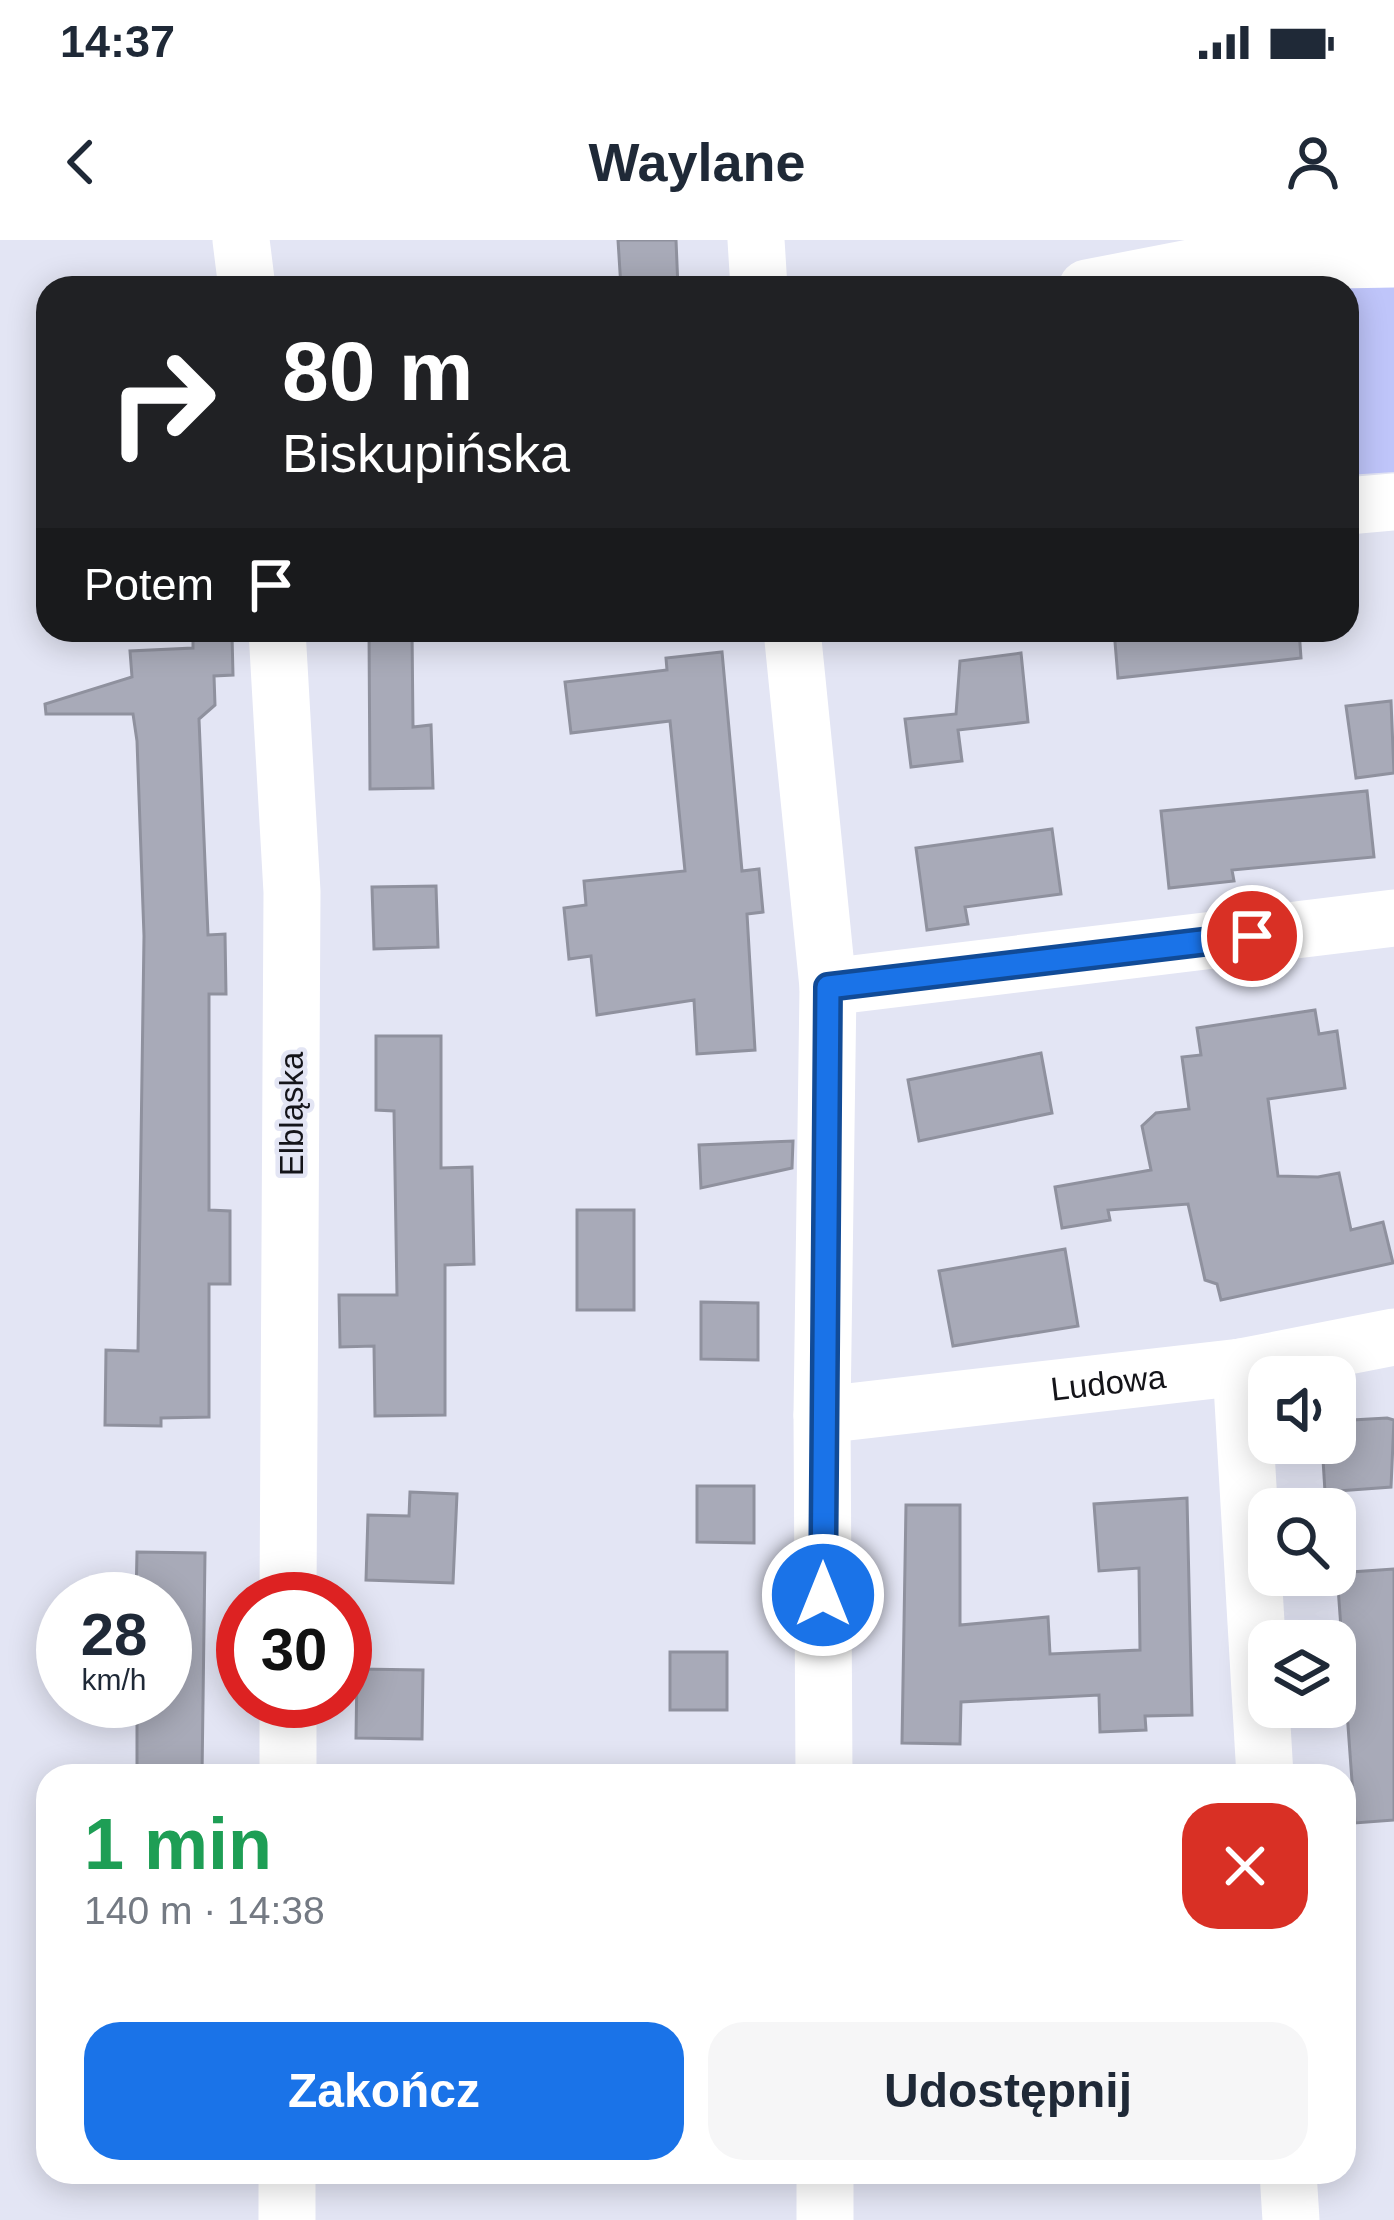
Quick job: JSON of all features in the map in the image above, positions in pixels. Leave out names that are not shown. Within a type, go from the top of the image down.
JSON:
[{"type":"street","points":[[241,240],[246,276]]},
{"type":"street","points":[[756,240],[758,276]]},
{"type":"street","points":[[1149,276],[1221,262],[1394,259]]},
{"type":"street","points":[[1359,505],[1394,502]]},
{"type":"street","name":"Elbląska","points":[[278,642],[292,892],[287,1572]]},
{"type":"street","points":[[793,642],[828,987],[822,1415],[824,1764]]},
{"type":"street","points":[[828,987],[1394,919]]},
{"type":"street","name":"Ludowa","points":[[822,1415],[1241,1367],[1394,1337]]},
{"type":"street","points":[[1241,1367],[1263,1764]]},
{"type":"street","points":[[287,1728],[287,1764]]},
{"type":"street","points":[[287,2184],[287,2220]]},
{"type":"street","points":[[825,2184],[825,2220]]},
{"type":"street","points":[[1289,2184],[1291,2220]]},
{"type":"shaded area","points":[[1394,274],[1394,472],[1359,474],[1359,284]]},
{"type":"building","points":[[618,240],[676,240],[678,276],[620,276]]},
{"type":"building","points":[[193,642],[232,642],[233,675],[214,676],[215,705],[199,719],[208,935],[225,934],[226,994],[209,994],[209,1210],[230,1211],[230,1284],[209,1284],[209,1417],[161,1418],[161,1426],[105,1425],[106,1350],[138,1351],[144,936],[137,741],[133,714],[46,714],[45,704],[132,677],[130,651],[193,648]]},
{"type":"building","points":[[369,642],[412,642],[413,727],[431,725],[433,788],[370,789]]},
{"type":"building","points":[[1115,642],[1300,642],[1301,658],[1118,678]]},
{"type":"building","points":[[722,652],[742,871],[759,869],[763,912],[747,914],[755,1050],[697,1054],[694,1000],[597,1015],[591,956],[569,959],[564,908],[586,905],[584,881],[685,871],[670,721],[571,733],[565,682],[667,670],[666,658]]},
{"type":"building","points":[[1021,653],[1028,722],[958,730],[962,761],[911,767],[905,719],[956,714],[960,661]]},
{"type":"building","points":[[1391,701],[1394,773],[1356,778],[1346,706]]},
{"type":"building","points":[[1367,791],[1374,857],[1232,870],[1234,881],[1169,888],[1161,811]]},
{"type":"building","points":[[1052,829],[1061,894],[965,907],[968,924],[927,930],[916,848]]},
{"type":"building","points":[[436,886],[438,947],[374,949],[372,887]]},
{"type":"building","points":[[1315,1010],[1319,1034],[1337,1031],[1345,1088],[1268,1099],[1278,1176],[1339,1173],[1351,1230],[1383,1222],[1393,1263],[1221,1300],[1217,1284],[1205,1280],[1188,1204],[1108,1210],[1110,1220],[1062,1228],[1055,1187],[1151,1170],[1142,1126],[1156,1113],[1189,1109],[1182,1057],[1201,1055],[1197,1028]]},
{"type":"building","points":[[376,1036],[441,1036],[441,1168],[472,1167],[474,1264],[445,1265],[445,1415],[375,1416],[374,1346],[340,1347],[339,1295],[397,1295],[394,1111],[376,1110]]},
{"type":"building","points":[[1041,1053],[1052,1113],[919,1141],[908,1080]]},
{"type":"building","points":[[793,1141],[792,1168],[701,1188],[699,1145]]},
{"type":"building","points":[[577,1210],[634,1210],[634,1310],[577,1310]]},
{"type":"building","points":[[1065,1249],[1078,1326],[953,1346],[939,1271]]},
{"type":"building","points":[[701,1302],[758,1303],[758,1360],[701,1359]]},
{"type":"building","points":[[1356,1420],[1394,1420],[1391,1487],[1325,1488],[1323,1464],[1356,1464]]},
{"type":"building","points":[[697,1486],[754,1486],[754,1543],[697,1542]]},
{"type":"building","points":[[410,1492],[457,1494],[453,1583],[372,1580],[372,1572],[366,1572],[368,1515],[409,1516]]},
{"type":"building","points":[[1187,1498],[1192,1715],[1145,1716],[1146,1730],[1100,1732],[1099,1695],[961,1702],[960,1744],[902,1743],[906,1505],[960,1505],[960,1625],[1048,1617],[1050,1654],[1140,1650],[1139,1568],[1099,1571],[1094,1504]]},
{"type":"building","points":[[137,1552],[205,1553],[202,1764],[137,1764],[137,1728],[192,1728],[192,1572],[137,1572]]},
{"type":"building","points":[[1394,1569],[1394,1820],[1356,1823],[1356,1764],[1351,1764],[1348,1728],[1356,1728],[1356,1620],[1340,1620],[1339,1596],[1356,1596],[1356,1572]]},
{"type":"building","points":[[670,1652],[727,1652],[727,1710],[670,1710]]},
{"type":"building","points":[[372,1669],[423,1670],[422,1739],[356,1738],[356,1728],[372,1728]]},
{"type":"route","points":[[823,1595],[828,987],[1252,936]]}]
